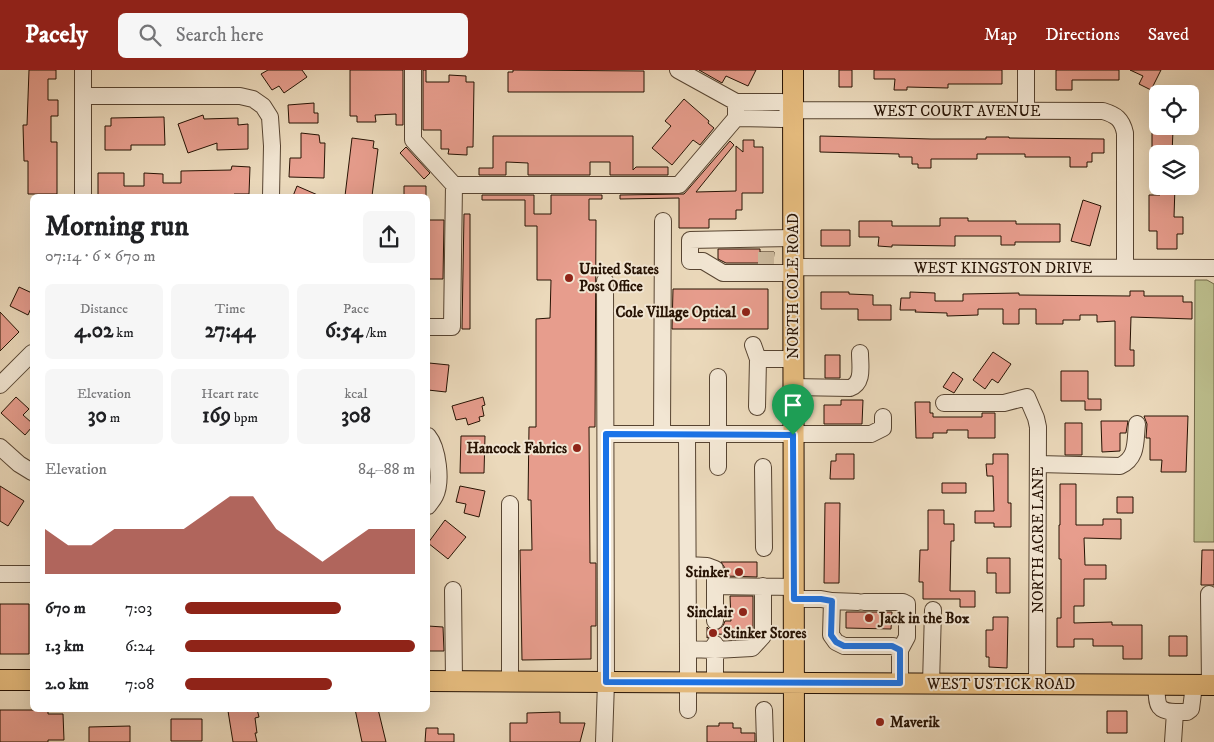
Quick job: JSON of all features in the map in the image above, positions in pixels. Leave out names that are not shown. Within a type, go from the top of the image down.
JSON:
[{"type":"main road","name":"NORTH COLE ROAD","points":[[793,70],[794,742]]},
{"type":"main road","points":[[0,680],[30,680]]},
{"type":"main road","name":"WEST USTICK ROAD","points":[[430,681],[1206,685]]},
{"type":"street","points":[[83,70],[83,194]]},
{"type":"street","points":[[413,70],[413,140],[454,185],[452,327],[430,327]]},
{"type":"street","points":[[678,70],[736,110],[782,119],[793,110]]},
{"type":"street","points":[[1026,70],[1026,111]]},
{"type":"street","points":[[83,96],[240,96],[253,99],[263,106],[270,117],[272,146],[271,194]]},
{"type":"street","points":[[454,185],[679,185],[736,110]]},
{"type":"street","name":"WEST COURT AVENUE","points":[[793,110],[1026,111],[1103,112],[1112,114],[1119,118],[1125,133],[1125,268]]},
{"type":"street","points":[[662,434],[663,220]]},
{"type":"street","name":"WEST KINGSTON DRIVE","points":[[793,238],[766,257],[793,270],[1213,268]]},
{"type":"street","points":[[604,742],[606,682],[605,281]]},
{"type":"street","points":[[757,407],[755,352],[793,359]]},
{"type":"street","points":[[793,388],[850,388],[856,386],[859,381],[860,353]]},
{"type":"street","points":[[0,385],[30,355]]},
{"type":"street","points":[[718,377],[718,467]]},
{"type":"street","name":"NORTH ACRE LANE","points":[[944,403],[1004,403],[1027,398],[1036,418],[1038,427],[1037,684]]},
{"type":"street","points":[[606,434],[871,434],[882,428],[883,417]]},
{"type":"street","points":[[1038,464],[1120,466],[1127,463],[1136,448],[1137,424]]},
{"type":"street","points":[[687,435],[688,710]]},
{"type":"street","points":[[430,438],[437,458],[438,482],[435,496],[430,503]]},
{"type":"street","points":[[0,447],[19,464],[30,471]]},
{"type":"street","points":[[763,467],[764,548]]},
{"type":"street","points":[[510,504],[510,682]]},
{"type":"street","points":[[688,566],[707,566],[715,569],[715,621]]},
{"type":"street","points":[[0,574],[30,574]]},
{"type":"street","points":[[715,586],[763,586],[832,601],[903,602],[907,604],[907,638],[900,650],[900,683]]},
{"type":"street","points":[[688,649],[715,647],[752,648],[763,636],[763,586]]},
{"type":"street","points":[[453,590],[454,681]]},
{"type":"street","points":[[1156,685],[1160,708],[1164,711],[1187,712],[1191,709],[1206,685],[1207,594]]},
{"type":"street","points":[[832,601],[831,635],[836,642],[844,646],[892,646],[900,650]]},
{"type":"street","points":[[932,684],[933,610]]},
{"type":"street","points":[[715,647],[716,682]]},
{"type":"street","points":[[764,710],[765,742]]},
{"type":"street","points":[[1173,742],[1175,712]]},
{"type":"green space","points":[[1195,280],[1207,280],[1214,284],[1214,542],[1194,542]]},
{"type":"building","points":[[29,70],[56,70],[56,79],[48,79],[48,100],[58,100],[58,116],[51,116],[51,142],[57,142],[57,194],[28,194],[28,161],[24,161],[23,125],[27,125]]},
{"type":"building","points":[[268,70],[302,70],[307,77],[284,93],[279,86],[272,90],[261,74]]},
{"type":"building","points":[[350,70],[403,70],[403,125],[396,125],[396,114],[375,115],[376,122],[357,122],[357,116],[350,116]]},
{"type":"building","points":[[423,70],[426,70],[426,82],[449,82],[449,75],[466,76],[466,82],[474,82],[473,147],[467,147],[467,155],[448,154],[449,149],[441,149],[441,130],[423,130]]},
{"type":"building","points":[[513,70],[644,71],[644,92],[508,92],[508,72],[513,72]]},
{"type":"building","points":[[699,70],[756,70],[748,86],[726,76],[722,83]]},
{"type":"building","points":[[839,70],[852,70],[852,87],[839,87]]},
{"type":"building","points":[[874,70],[1002,70],[1002,84],[948,84],[948,88],[907,87],[907,90],[894,90],[895,79],[874,79]]},
{"type":"building","points":[[1056,70],[1119,70],[1119,80],[1072,80],[1072,90],[1056,90]]},
{"type":"building","points":[[1130,70],[1161,70],[1154,85],[1149,85],[1149,89],[1139,84],[1143,76]]},
{"type":"building","points":[[684,99],[709,121],[708,123],[714,128],[700,145],[693,140],[672,165],[652,148],[671,126],[665,121]]},
{"type":"building","points":[[314,103],[314,113],[318,113],[318,123],[289,123],[288,105]]},
{"type":"building","points":[[203,115],[204,119],[238,118],[238,125],[248,124],[248,149],[217,150],[217,143],[188,153],[178,124]]},
{"type":"building","points":[[164,117],[165,145],[131,145],[131,150],[105,150],[105,126],[111,126],[111,118]]},
{"type":"building","points":[[301,133],[319,135],[320,143],[325,143],[324,178],[289,177],[290,158],[301,158]]},
{"type":"building","points":[[1152,135],[1173,135],[1172,145],[1152,145]]},
{"type":"building","points":[[493,136],[633,136],[633,170],[636,167],[668,167],[668,175],[610,175],[610,162],[590,162],[590,175],[528,175],[528,163],[506,162],[506,175],[479,175],[479,168],[493,168]]},
{"type":"building","points":[[820,136],[931,139],[1009,137],[1104,139],[1104,153],[1092,153],[1092,162],[1087,162],[1087,167],[1070,167],[1070,157],[1025,157],[1025,154],[977,154],[977,159],[931,159],[931,168],[918,168],[918,164],[912,164],[912,157],[899,157],[899,154],[820,152]]},
{"type":"building","points":[[352,138],[374,141],[373,148],[378,149],[372,194],[345,194]]},
{"type":"building","points":[[743,140],[754,140],[754,147],[763,147],[763,193],[742,193],[742,210],[736,210],[736,219],[709,219],[709,228],[679,228],[679,198],[620,199],[620,195],[684,194],[730,141],[734,145],[696,192],[736,191],[736,146],[743,152]]},
{"type":"building","points":[[406,147],[430,173],[424,179],[400,153]]},
{"type":"building","points":[[232,166],[250,167],[249,194],[98,194],[98,173],[124,173],[124,186],[144,186],[144,173],[163,174],[163,183],[181,183],[181,171],[231,170]]},
{"type":"building","points":[[297,186],[315,194],[294,194]]},
{"type":"building","points":[[404,186],[426,186],[426,194],[404,194]]},
{"type":"building","points":[[482,195],[534,195],[534,214],[551,214],[551,195],[602,195],[602,199],[589,199],[589,220],[596,220],[595,427],[589,427],[590,563],[596,563],[596,626],[591,626],[591,659],[522,660],[520,550],[532,550],[531,500],[528,500],[529,427],[536,427],[536,319],[550,318],[551,280],[537,280],[537,226],[525,226],[525,200],[482,200]]},
{"type":"building","points":[[1149,195],[1175,195],[1174,217],[1183,217],[1183,234],[1177,234],[1177,249],[1157,249],[1157,231],[1149,231]]},
{"type":"building","points":[[1083,200],[1101,206],[1090,246],[1071,241]]},
{"type":"building","points":[[464,214],[470,214],[470,329],[462,329]]},
{"type":"building","points":[[940,218],[968,218],[968,221],[1016,221],[1016,224],[1060,224],[1060,242],[1015,242],[1015,245],[1001,245],[1001,236],[955,236],[955,246],[892,245],[892,247],[878,246],[879,237],[859,237],[859,221],[892,221],[892,226],[940,226]]},
{"type":"building","points":[[430,220],[444,220],[443,279],[430,279]]},
{"type":"building","points":[[821,230],[850,230],[850,246],[821,246]]},
{"type":"building","points":[[718,249],[760,249],[760,252],[774,252],[773,263],[726,263],[718,259]]},
{"type":"building","points":[[19,287],[30,292],[30,310],[28,315],[10,306]]},
{"type":"building","points":[[673,289],[768,289],[768,329],[672,329]]},
{"type":"building","points":[[1130,291],[1144,291],[1144,296],[1183,296],[1183,302],[1192,302],[1192,319],[1131,317],[1130,350],[1134,350],[1134,366],[1115,366],[1115,321],[1097,322],[1097,315],[1080,315],[1080,320],[1063,320],[1063,324],[1036,324],[1036,309],[1019,309],[1019,324],[1003,324],[1003,309],[978,309],[978,315],[947,316],[947,313],[900,310],[901,298],[910,298],[910,292],[935,293],[935,301],[963,301],[963,294],[1019,293],[1019,295],[1130,296]]},
{"type":"building","points":[[821,292],[849,292],[849,294],[873,295],[873,305],[891,305],[891,320],[858,320],[858,309],[821,309]]},
{"type":"building","points":[[0,312],[19,332],[0,351]]},
{"type":"building","points":[[993,352],[1011,364],[998,383],[992,379],[985,389],[973,380]]},
{"type":"building","points":[[825,355],[840,355],[840,378],[825,378]]},
{"type":"building","points":[[430,363],[449,365],[446,392],[430,390]]},
{"type":"building","points":[[1061,371],[1088,371],[1088,399],[1101,399],[1101,410],[1085,410],[1085,401],[1061,401]]},
{"type":"building","points":[[953,372],[963,379],[954,393],[943,387]]},
{"type":"building","points":[[16,397],[29,409],[23,415],[30,421],[30,429],[25,435],[1,413]]},
{"type":"building","points":[[483,397],[485,405],[482,406],[484,416],[479,417],[480,421],[468,425],[466,418],[456,420],[452,406]]},
{"type":"building","points":[[841,400],[863,400],[862,424],[824,424],[824,405],[841,405]]},
{"type":"building","points":[[915,402],[930,402],[930,413],[933,413],[933,417],[982,417],[982,413],[995,413],[995,438],[968,438],[968,430],[947,430],[947,433],[933,433],[933,438],[916,438]]},
{"type":"building","points":[[1144,416],[1188,416],[1186,472],[1161,472],[1162,460],[1150,460],[1150,438],[1146,438],[1147,424]]},
{"type":"building","points":[[1101,421],[1128,421],[1126,433],[1120,433],[1120,451],[1102,452]]},
{"type":"building","points":[[1065,423],[1082,423],[1082,455],[1065,455]]},
{"type":"building","points":[[461,436],[485,436],[484,473],[460,473]]},
{"type":"building","points":[[836,454],[854,454],[854,479],[830,479],[831,461],[836,461]]},
{"type":"building","points":[[993,454],[1008,454],[1008,503],[1011,503],[1011,527],[994,527],[994,523],[975,523],[975,511],[994,511],[993,476],[987,476],[986,464],[993,464]]},
{"type":"building","points":[[942,483],[966,483],[966,493],[942,493]]},
{"type":"building","points":[[1060,484],[1076,484],[1076,525],[1103,525],[1103,519],[1121,519],[1121,539],[1084,538],[1085,565],[1106,565],[1106,579],[1084,579],[1084,606],[1074,606],[1074,623],[1112,622],[1112,625],[1142,625],[1142,659],[1123,659],[1123,646],[1093,646],[1093,639],[1074,639],[1074,647],[1057,647],[1057,618],[1061,618],[1061,559],[1059,559]]},
{"type":"building","points":[[0,486],[24,501],[8,526],[0,521]]},
{"type":"building","points":[[460,486],[485,491],[479,517],[464,513],[466,504],[456,502]]},
{"type":"building","points":[[1117,497],[1133,497],[1133,513],[1117,513]]},
{"type":"building","points":[[825,503],[840,503],[839,583],[824,583]]},
{"type":"building","points":[[928,510],[944,510],[944,524],[954,524],[954,541],[951,541],[950,591],[975,591],[975,607],[960,607],[960,599],[923,599],[923,582],[919,582],[920,550],[928,550]]},
{"type":"building","points":[[445,520],[466,537],[448,559],[430,545],[430,540]]},
{"type":"building","points":[[1202,550],[1214,550],[1214,585],[1201,585]]},
{"type":"building","points":[[987,558],[1010,558],[1010,593],[996,593],[996,573],[987,573]]},
{"type":"building","name":"Stinker","points":[[721,562],[757,562],[757,577],[725,576],[725,568]]},
{"type":"building","name":"Sinclair","points":[[730,596],[753,596],[753,632],[750,635],[715,634],[707,638],[707,627],[715,631],[723,626],[725,621],[731,621]]},
{"type":"building","points":[[0,604],[29,604],[29,654],[0,654]]},
{"type":"building","name":"Jack in the Box","points":[[846,612],[892,612],[891,629],[846,628]]},
{"type":"building","points":[[993,617],[1008,617],[1007,668],[989,667],[989,657],[986,657],[986,630],[993,630]]},
{"type":"building","points":[[430,626],[443,627],[444,651],[430,651]]},
{"type":"building","points":[[1169,636],[1187,636],[1187,656],[1169,656]]},
{"type":"building","points":[[0,710],[30,710],[30,712],[63,714],[64,740],[0,742]]},
{"type":"building","points":[[1107,711],[1127,711],[1127,733],[1107,733]]},
{"type":"building","points":[[228,712],[258,712],[259,717],[255,718],[257,742],[233,742]]},
{"type":"building","points":[[356,712],[379,712],[386,742],[362,742]]},
{"type":"building","points":[[560,712],[560,723],[585,723],[580,742],[510,742],[510,723],[527,723],[527,713]]},
{"type":"building","points":[[171,719],[202,719],[202,741],[171,741]]},
{"type":"building","points":[[719,723],[733,723],[733,728],[741,728],[741,733],[755,733],[755,742],[707,742],[707,726],[719,726]]},
{"type":"building","points":[[130,726],[130,742],[89,742],[89,727]]},
{"type":"building","points":[[426,728],[438,728],[438,734],[454,734],[454,742],[425,742]]},
{"type":"tunnel","points":[[766,252],[766,264]]},
{"type":"place","name":"United States Post Office","points":[[569,278]]},
{"type":"place","name":"Cole Village Optical","points":[[746,312]]},
{"type":"place","name":"Hancock Fabrics","points":[[577,448]]},
{"type":"place","name":"Stinker","points":[[739,572]]},
{"type":"place","name":"Sinclair","points":[[743,612]]},
{"type":"place","name":"Jack in the Box","points":[[869,618]]},
{"type":"place","name":"Stinker Stores","points":[[713,633]]},
{"type":"place","name":"Maverik","points":[[880,722]]},
{"type":"route","points":[[606,434],[793,435],[794,599],[832,601],[831,635],[836,642],[844,646],[892,646],[900,650],[900,683],[606,682],[606,434]]}]
